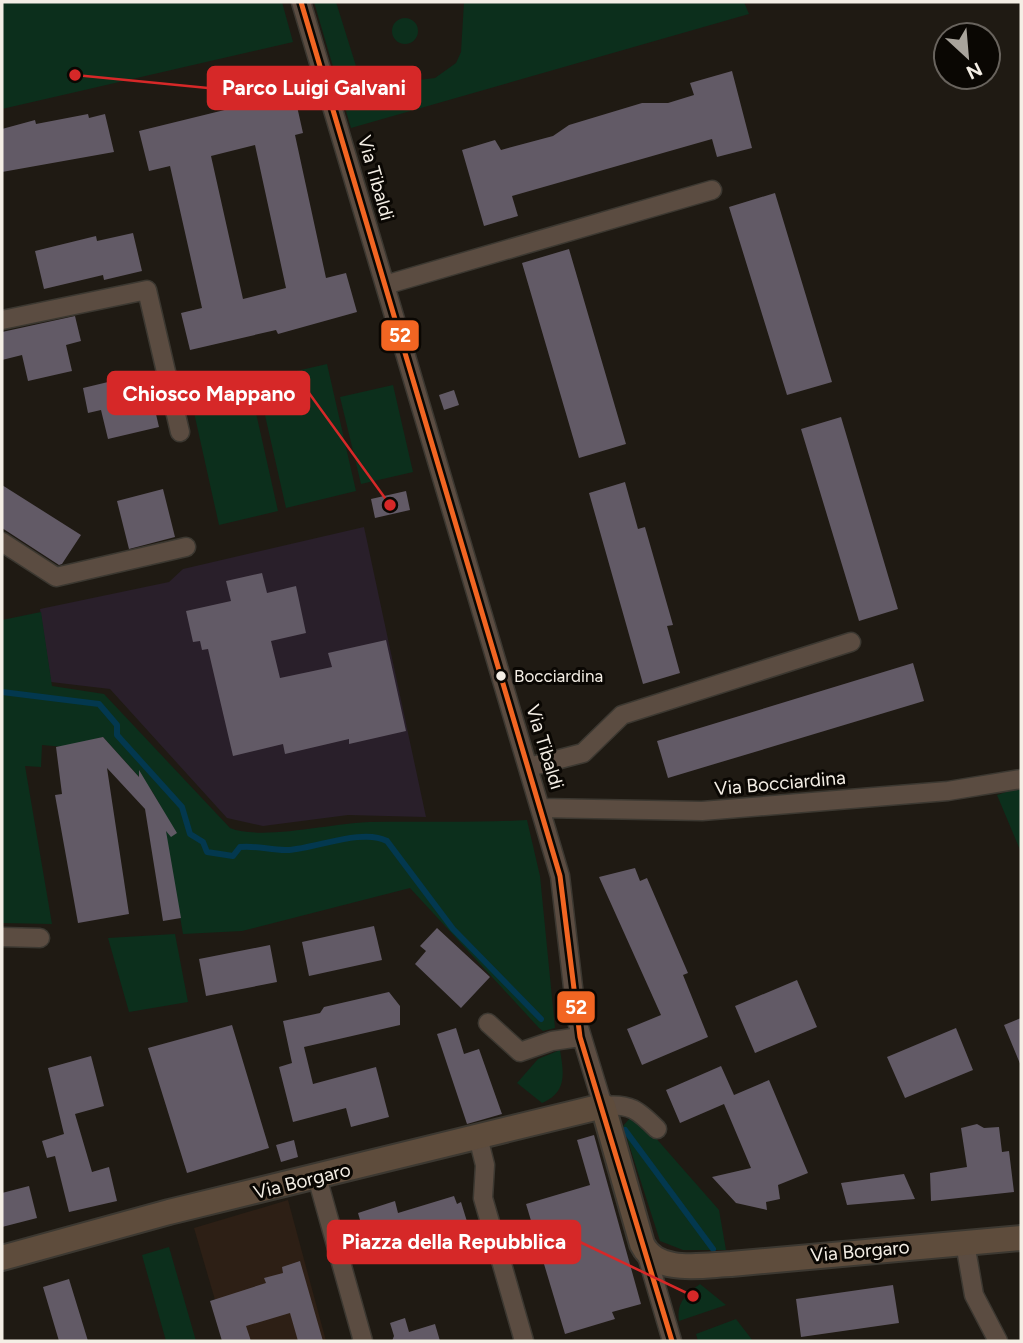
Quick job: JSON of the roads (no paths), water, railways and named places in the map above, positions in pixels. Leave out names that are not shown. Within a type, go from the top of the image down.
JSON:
[{"type":"street","name":"Via Tibaldi","points":[[302,2],[560,876],[580,1037],[603,1106]]},
{"type":"street","points":[[385,285],[712,190]]},
{"type":"street","points":[[2,320],[147,290],[180,432]]},
{"type":"street","points":[[2,542],[56,577],[186,547]]},
{"type":"street","points":[[529,767],[583,753],[622,715],[851,642]]},
{"type":"street","name":"Via Bocciardina","points":[[541,808],[702,811],[948,791],[1021,779]]},
{"type":"street","points":[[2,937],[40,938]]},
{"type":"street","points":[[488,1023],[520,1052],[552,1041],[580,1037]]},
{"type":"street","name":"Via Borgaro","points":[[2,1258],[169,1213],[603,1106],[623,1104],[635,1107],[657,1129]]},
{"type":"street","points":[[603,1106],[672,1341]]},
{"type":"street","points":[[478,1137],[485,1165],[482,1198],[524,1341]]},
{"type":"street","points":[[317,1177],[363,1341]]},
{"type":"street","name":"Via Borgaro","points":[[646,1252],[663,1263],[685,1266],[1021,1238]]},
{"type":"street","points":[[965,1243],[974,1295],[998,1341]]},
{"type":"waterway","points":[[2,692],[99,704],[117,725],[117,735],[182,807],[190,834],[203,842],[207,852],[233,856],[240,847],[289,850],[353,838],[366,837],[387,841],[453,929],[541,1019]]},
{"type":"waterway","points":[[625,1130],[713,1249]]},
{"type":"place","name":"Parco Luigi Galvani","points":[[75,75]]},
{"type":"place","name":"Chiosco Mappano","points":[[390,505]]},
{"type":"place","name":"Bocciardina","points":[[501,676]]},
{"type":"place","name":"Piazza della Repubblica","points":[[693,1296]]}]
